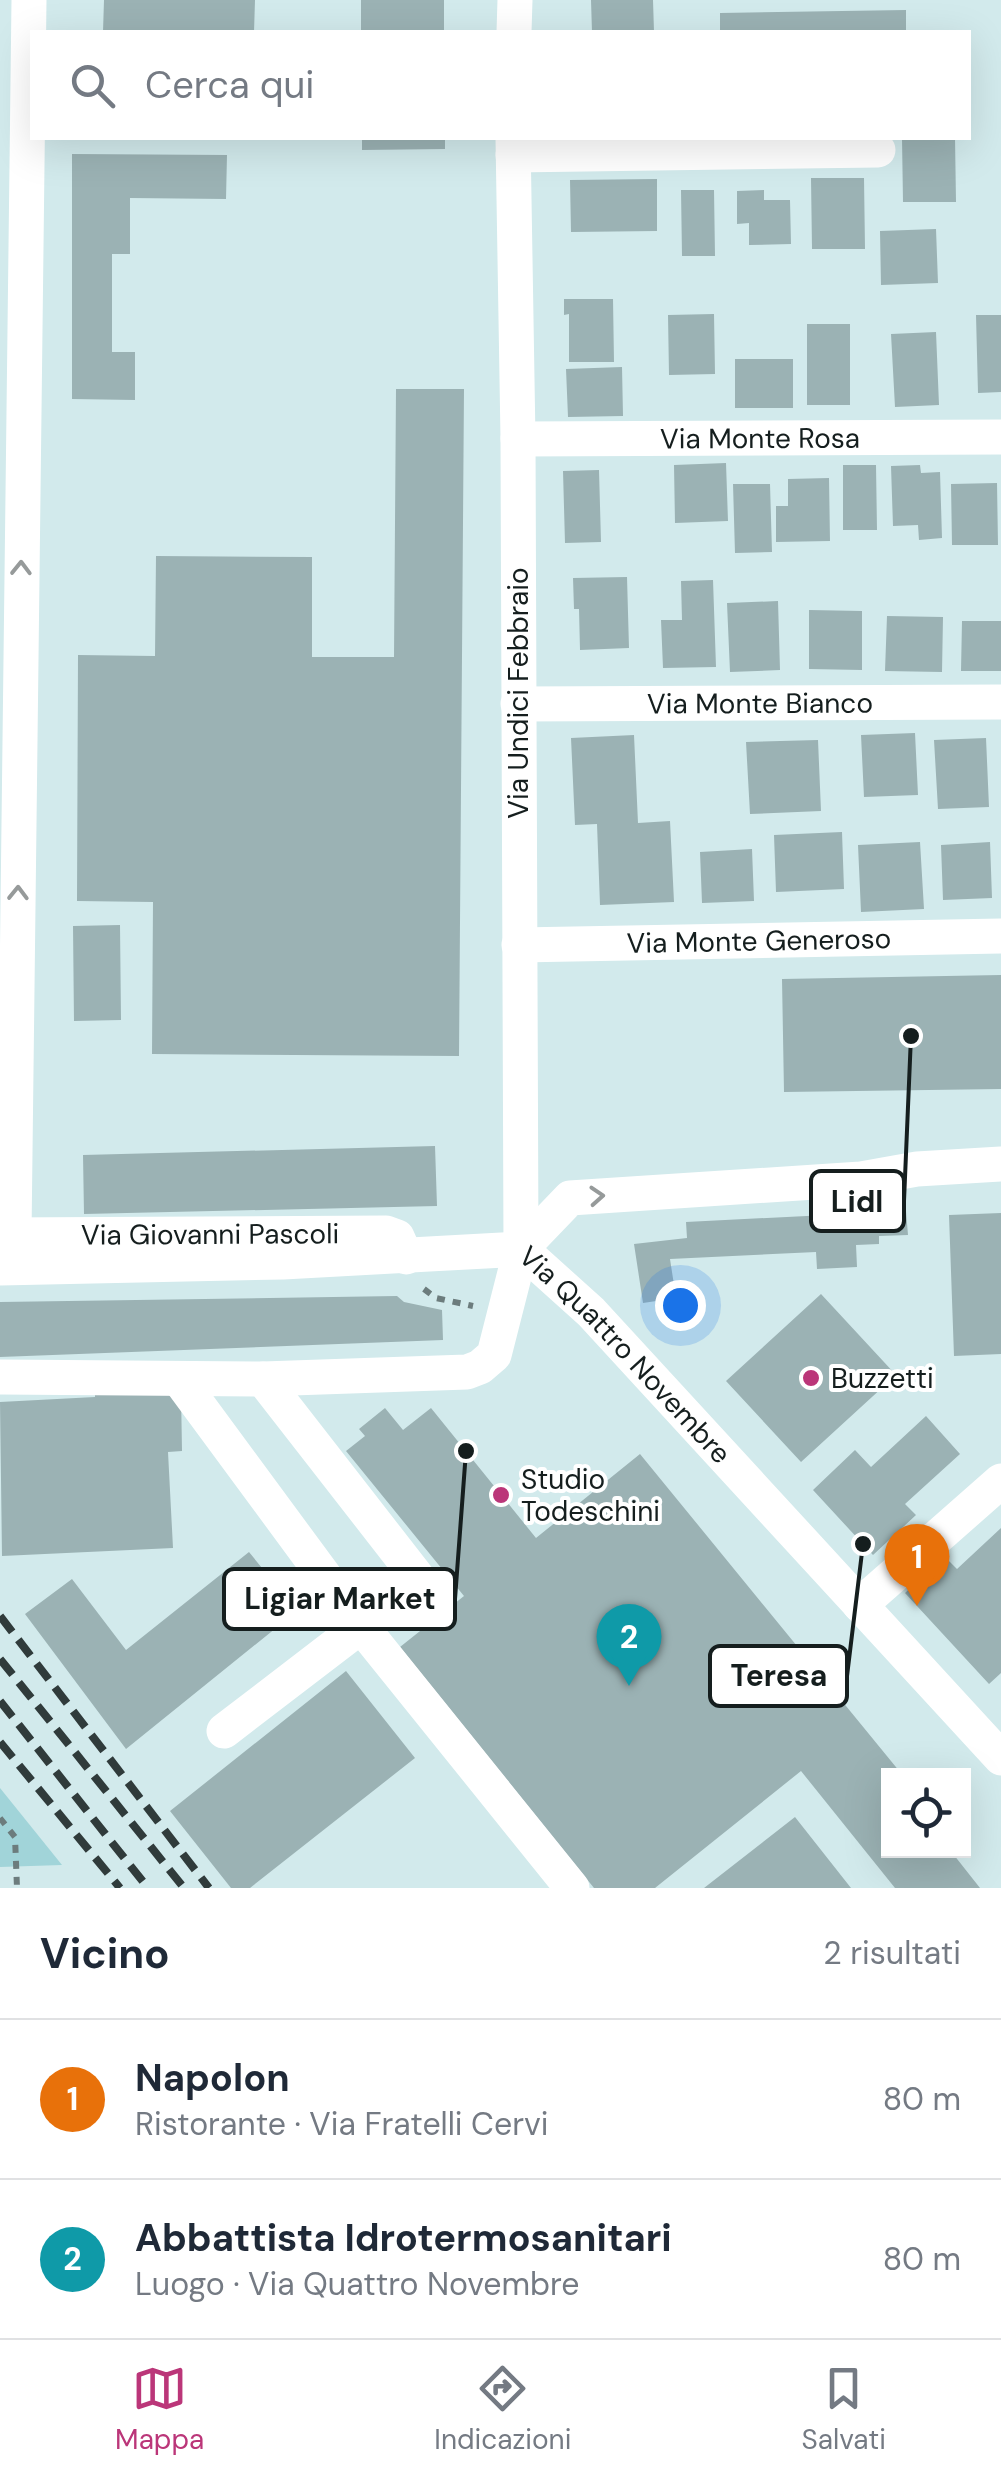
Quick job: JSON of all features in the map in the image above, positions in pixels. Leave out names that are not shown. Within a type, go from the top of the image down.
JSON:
[{"type":"street","points":[[7,1235],[12,412],[30,0]]},
{"type":"street","points":[[514,30],[515,0]]},
{"type":"street","points":[[513,146],[878,150]]},
{"type":"street","name":"Via Undici Febbraio","points":[[513,146],[522,1249]]},
{"type":"street","name":"Via Monte Rosa","points":[[518,439],[1001,437]]},
{"type":"street","name":"Via Monte Bianco","points":[[518,704],[1001,702]]},
{"type":"street","name":"Via Monte Generoso","points":[[518,945],[1001,936]]},
{"type":"street","points":[[0,1377],[264,1379],[467,1372],[494,1355],[522,1249],[570,1198],[861,1180],[917,1169],[1001,1164]]},
{"type":"street","name":"Via Giovanni Pascoli","points":[[7,1235],[386,1233],[397,1237],[406,1256]]},
{"type":"street","name":"Via Quattro Novembre","points":[[0,1268],[522,1249],[601,1323],[1001,1758]]},
{"type":"street","points":[[179,1379],[360,1626],[572,1888]]},
{"type":"street","points":[[224,1731],[421,1582],[264,1379]]},
{"type":"street","points":[[860,1605],[1001,1481]]},
{"type":"path","points":[[0,1818],[15,1836],[17,1888]]},
{"type":"shaded area","points":[[0,1788],[62,1865],[0,1867]]},
{"type":"building","points":[[104,0],[255,0],[254,30],[103,30]]},
{"type":"building","points":[[361,0],[444,0],[444,30],[361,30]]},
{"type":"building","points":[[591,0],[653,0],[654,30],[592,30]]},
{"type":"building","points":[[906,10],[906,30],[720,30],[720,13]]},
{"type":"building","points":[[362,140],[445,140],[445,149],[362,150]]},
{"type":"building","points":[[902,140],[955,140],[956,202],[903,202]]},
{"type":"building","points":[[72,154],[227,155],[226,199],[130,198],[130,254],[112,254],[112,352],[135,352],[135,400],[72,399]]},
{"type":"building","points":[[811,178],[864,178],[865,249],[812,249]]},
{"type":"building","points":[[657,179],[657,231],[571,232],[570,180]]},
{"type":"building","points":[[681,190],[714,190],[715,256],[682,256]]},
{"type":"building","points":[[764,190],[764,200],[790,200],[791,244],[749,245],[749,223],[737,224],[737,191]]},
{"type":"building","points":[[936,229],[938,283],[881,285],[880,231]]},
{"type":"building","points":[[564,299],[613,299],[614,362],[569,362],[569,314],[564,315]]},
{"type":"building","points":[[714,314],[715,374],[669,375],[668,315]]},
{"type":"building","points":[[976,315],[1001,315],[1001,392],[978,393]]},
{"type":"building","points":[[807,324],[850,324],[850,405],[807,405]]},
{"type":"building","points":[[936,332],[939,405],[895,407],[891,334]]},
{"type":"building","points":[[735,359],[793,359],[793,408],[735,408]]},
{"type":"building","points":[[622,367],[623,416],[568,417],[566,369]]},
{"type":"building","points":[[396,389],[464,389],[459,1056],[152,1054],[153,902],[77,901],[78,655],[155,656],[156,556],[312,557],[312,657],[394,657]]},
{"type":"building","points":[[726,463],[728,521],[675,523],[674,465]]},
{"type":"building","points":[[843,465],[876,465],[877,530],[843,530]]},
{"type":"building","points":[[920,465],[921,473],[940,472],[942,538],[919,540],[918,525],[893,526],[891,466]]},
{"type":"building","points":[[599,470],[601,542],[565,543],[563,471]]},
{"type":"building","points":[[829,478],[830,541],[776,542],[776,506],[788,506],[788,479]]},
{"type":"building","points":[[997,483],[998,545],[952,545],[951,484]]},
{"type":"building","points":[[733,484],[770,484],[772,552],[735,553]]},
{"type":"building","points":[[627,577],[629,648],[580,650],[573,578]]},
{"type":"building","points":[[713,580],[716,667],[663,668],[661,620],[682,620],[681,581]]},
{"type":"building","points":[[778,601],[780,670],[730,672],[727,603]]},
{"type":"building","points":[[809,610],[862,611],[862,670],[809,669]]},
{"type":"building","points":[[887,616],[943,617],[942,672],[885,671]]},
{"type":"building","points":[[962,621],[1001,621],[1001,671],[961,671]]},
{"type":"building","points":[[915,733],[918,795],[864,797],[861,735]]},
{"type":"building","points":[[634,735],[638,823],[670,821],[674,902],[600,905],[597,824],[575,825],[571,738]]},
{"type":"building","points":[[986,738],[989,807],[938,809],[934,740]]},
{"type":"building","points":[[818,740],[821,811],[750,814],[746,742]]},
{"type":"building","points":[[842,832],[844,889],[776,892],[774,835]]},
{"type":"building","points":[[920,842],[924,909],[861,912],[858,845]]},
{"type":"building","points":[[990,842],[992,898],[943,900],[941,845]]},
{"type":"building","points":[[752,849],[754,901],[702,903],[700,852]]},
{"type":"building","points":[[120,925],[121,1020],[74,1021],[73,926]]},
{"type":"building","points":[[1001,975],[1001,1089],[784,1092],[782,979]]},
{"type":"building","points":[[435,1146],[437,1206],[84,1214],[83,1155]]},
{"type":"building","points":[[906,1211],[908,1235],[879,1236],[879,1244],[856,1245],[857,1267],[817,1269],[816,1252],[670,1259],[676,1298],[643,1303],[634,1244],[687,1238],[686,1222]]},
{"type":"building","points":[[1001,1213],[1001,1354],[954,1356],[949,1215]]},
{"type":"building","name":"Buzzetti","points":[[821,1294],[896,1375],[801,1462],[726,1381]]},
{"type":"building","points":[[397,1296],[404,1302],[442,1310],[443,1340],[0,1357],[0,1302]]},
{"type":"building","points":[[95,1388],[181,1393],[182,1451],[168,1452],[173,1548],[2,1556],[0,1402],[95,1397]]},
{"type":"building","points":[[385,1408],[403,1430],[431,1408],[536,1538],[640,1454],[897,1768],[881,1768],[881,1858],[956,1858],[980,1888],[895,1888],[801,1771],[655,1888],[594,1888],[400,1647],[464,1596],[346,1451],[365,1436],[359,1429]]},
{"type":"building","points":[[926,1416],[960,1454],[905,1504],[916,1515],[873,1555],[813,1490],[855,1450],[871,1467]]},
{"type":"building","points":[[1001,1528],[1001,1673],[989,1684],[905,1593],[944,1556],[957,1569]]},
{"type":"building","points":[[249,1552],[297,1611],[126,1749],[25,1614],[72,1579],[126,1650]]},
{"type":"building","points":[[346,1671],[415,1758],[250,1888],[231,1888],[170,1811]]},
{"type":"building","points":[[795,1817],[851,1888],[704,1888]]},
{"type":"railway","points":[[0,1616],[209,1888]]},
{"type":"railway","points":[[0,1659],[184,1888]]},
{"type":"railway","points":[[0,1701],[148,1888]]},
{"type":"railway","points":[[0,1742],[120,1888]]},
{"type":"place","name":"Lidl","points":[[911,1036]]},
{"type":"place","name":"Buzzetti","points":[[811,1378]]},
{"type":"place","name":"Ligiar Market","points":[[466,1451]]},
{"type":"place","name":"Studio Todeschini","points":[[501,1495]]},
{"type":"place","name":"Teresa","points":[[863,1544]]},
{"type":"place","name":"Napolon","points":[[917,1606]]},
{"type":"place","name":"Abbattista Idrotermosanitari","points":[[629,1686]]}]
